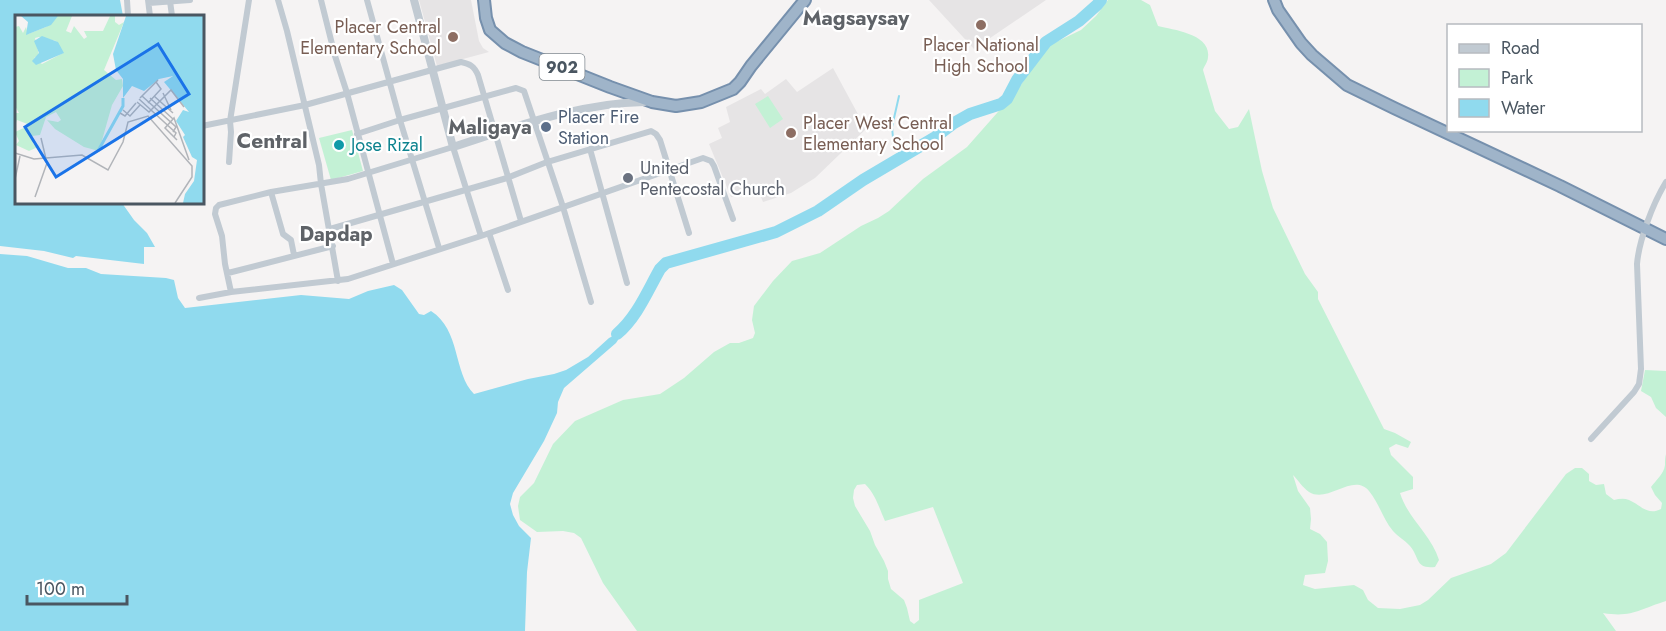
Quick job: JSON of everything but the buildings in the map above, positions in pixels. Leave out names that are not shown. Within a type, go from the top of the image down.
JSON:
[{"type":"highway","name":"902","points":[[484,0],[490,30],[505,43],[610,87],[652,102],[676,106],[710,99],[733,89],[805,0]]},
{"type":"highway","points":[[1274,0],[1278,10],[1301,44],[1347,85],[1666,239]]},
{"type":"street","points":[[127,0],[128,15]]},
{"type":"street","points":[[149,1],[190,0]]},
{"type":"street","points":[[230,162],[230,121],[249,0]]},
{"type":"street","points":[[278,0],[320,165],[321,184],[338,281]]},
{"type":"street","points":[[321,0],[334,56],[347,93],[393,264]]},
{"type":"street","points":[[368,0],[400,120],[439,248]]},
{"type":"street","points":[[414,0],[453,147],[481,236]]},
{"type":"street","points":[[204,126],[305,105],[461,62],[472,65],[478,75],[521,221]]},
{"type":"street","points":[[357,134],[516,88],[524,91],[591,302]]},
{"type":"street","points":[[231,292],[222,236],[215,214],[219,205],[271,192],[369,173],[586,108],[652,102]]},
{"type":"street","points":[[330,229],[507,178],[547,162],[648,131],[653,132],[660,140],[689,233]]},
{"type":"street","points":[[590,149],[627,283]]},
{"type":"street","points":[[198,298],[231,292],[338,281],[481,236],[703,158],[711,161],[733,219]]},
{"type":"street","points":[[1591,439],[1631,396],[1639,384],[1641,369],[1636,264],[1640,244],[1666,182]]},
{"type":"street","points":[[271,192],[283,234],[291,240],[294,255]]},
{"type":"street","points":[[489,233],[508,290]]},
{"type":"street","points":[[228,273],[333,246]]},
{"type":"shaded area","name":"Placer Central Elementary School","points":[[419,0],[471,0],[479,41],[489,52],[437,66]]},
{"type":"shaded area","name":"Placer National High School","points":[[929,0],[1046,0],[974,49]]},
{"type":"shaded area","name":"Placer West Central Elementary School","points":[[833,68],[866,129],[815,178],[791,193],[763,202],[759,192],[731,197],[709,144],[722,138],[718,128],[730,122],[726,107],[761,89],[765,94],[786,79],[797,92]]},
{"type":"green space","points":[[1108,0],[1141,0],[1150,5],[1158,26],[1190,34],[1204,43],[1208,57],[1203,70],[1215,111],[1229,129],[1238,127],[1249,109],[1262,171],[1273,208],[1305,274],[1318,292],[1318,299],[1384,429],[1411,442],[1408,448],[1396,444],[1389,448],[1391,455],[1413,477],[1413,489],[1400,493],[1408,511],[1435,551],[1439,560],[1435,567],[1424,566],[1419,562],[1413,550],[1395,533],[1369,491],[1363,486],[1348,486],[1316,495],[1309,492],[1293,475],[1298,491],[1310,508],[1310,529],[1320,534],[1327,542],[1328,561],[1325,573],[1305,575],[1303,585],[1315,589],[1354,585],[1363,590],[1368,600],[1378,608],[1400,609],[1420,605],[1451,578],[1491,564],[1506,553],[1566,474],[1575,468],[1582,468],[1589,474],[1589,481],[1596,485],[1604,484],[1606,494],[1614,500],[1627,499],[1648,511],[1661,509],[1662,503],[1651,487],[1663,471],[1666,454],[1666,601],[1629,614],[1603,613],[1616,631],[637,631],[603,583],[581,538],[574,533],[563,531],[537,532],[520,520],[518,506],[520,497],[534,483],[553,444],[575,421],[623,400],[660,394],[684,378],[714,352],[730,343],[739,343],[753,338],[755,333],[752,320],[754,306],[792,261],[820,253],[889,211],[923,179],[967,147],[1019,88],[1042,52],[1052,44],[1081,30]],"holes":[[[865,484],[885,521],[933,507],[963,583],[919,600],[919,620],[914,624],[910,621],[904,600],[891,589],[884,561],[855,506],[853,498],[857,485]]]},
{"type":"green space","points":[[768,96],[783,119],[770,128],[755,104]]},
{"type":"green space","points":[[352,130],[363,171],[331,180],[319,138]]},
{"type":"green space","points":[[1645,370],[1666,371],[1666,417],[1656,408],[1651,397],[1641,391]]},
{"type":"water","points":[[0,0],[120,0],[123,15],[15,15],[15,204],[123,204],[147,233],[155,247],[144,247],[144,264],[76,256],[73,258],[44,251],[0,246]]},
{"type":"water","points":[[0,254],[27,256],[68,268],[86,268],[101,274],[174,280],[178,298],[185,308],[301,295],[349,299],[368,291],[394,285],[402,290],[419,314],[424,315],[431,311],[441,319],[452,340],[467,385],[474,394],[566,370],[588,357],[609,338],[617,334],[616,343],[564,388],[558,402],[557,413],[544,441],[513,493],[510,504],[513,515],[519,526],[531,538],[527,572],[525,631],[0,631]]},
{"type":"waterway","points":[[617,334],[636,312],[660,269],[666,263],[776,232],[818,211],[954,123],[970,114],[1001,104],[1007,99],[1017,80],[1046,42],[1079,21],[1101,0]]},
{"type":"waterway","points":[[899,96],[892,127],[893,138],[903,156]]},
{"type":"place","name":"Placer National High School","points":[[981,25]]},
{"type":"place","name":"Placer Central Elementary School","points":[[453,37]]},
{"type":"place","name":"Placer Fire Station","points":[[546,127]]},
{"type":"place","name":"Placer West Central Elementary School","points":[[791,133]]},
{"type":"place","name":"Jose Rizal","points":[[339,145]]},
{"type":"place","name":"United Pentecostal Church","points":[[628,178]]},
{"type":"district","name":"Magsaysay","points":[[856,18]]},
{"type":"district","name":"Maligaya","points":[[490,127]]},
{"type":"district","name":"Central","points":[[272,141]]},
{"type":"district","name":"Dapdap","points":[[336,234]]}]
